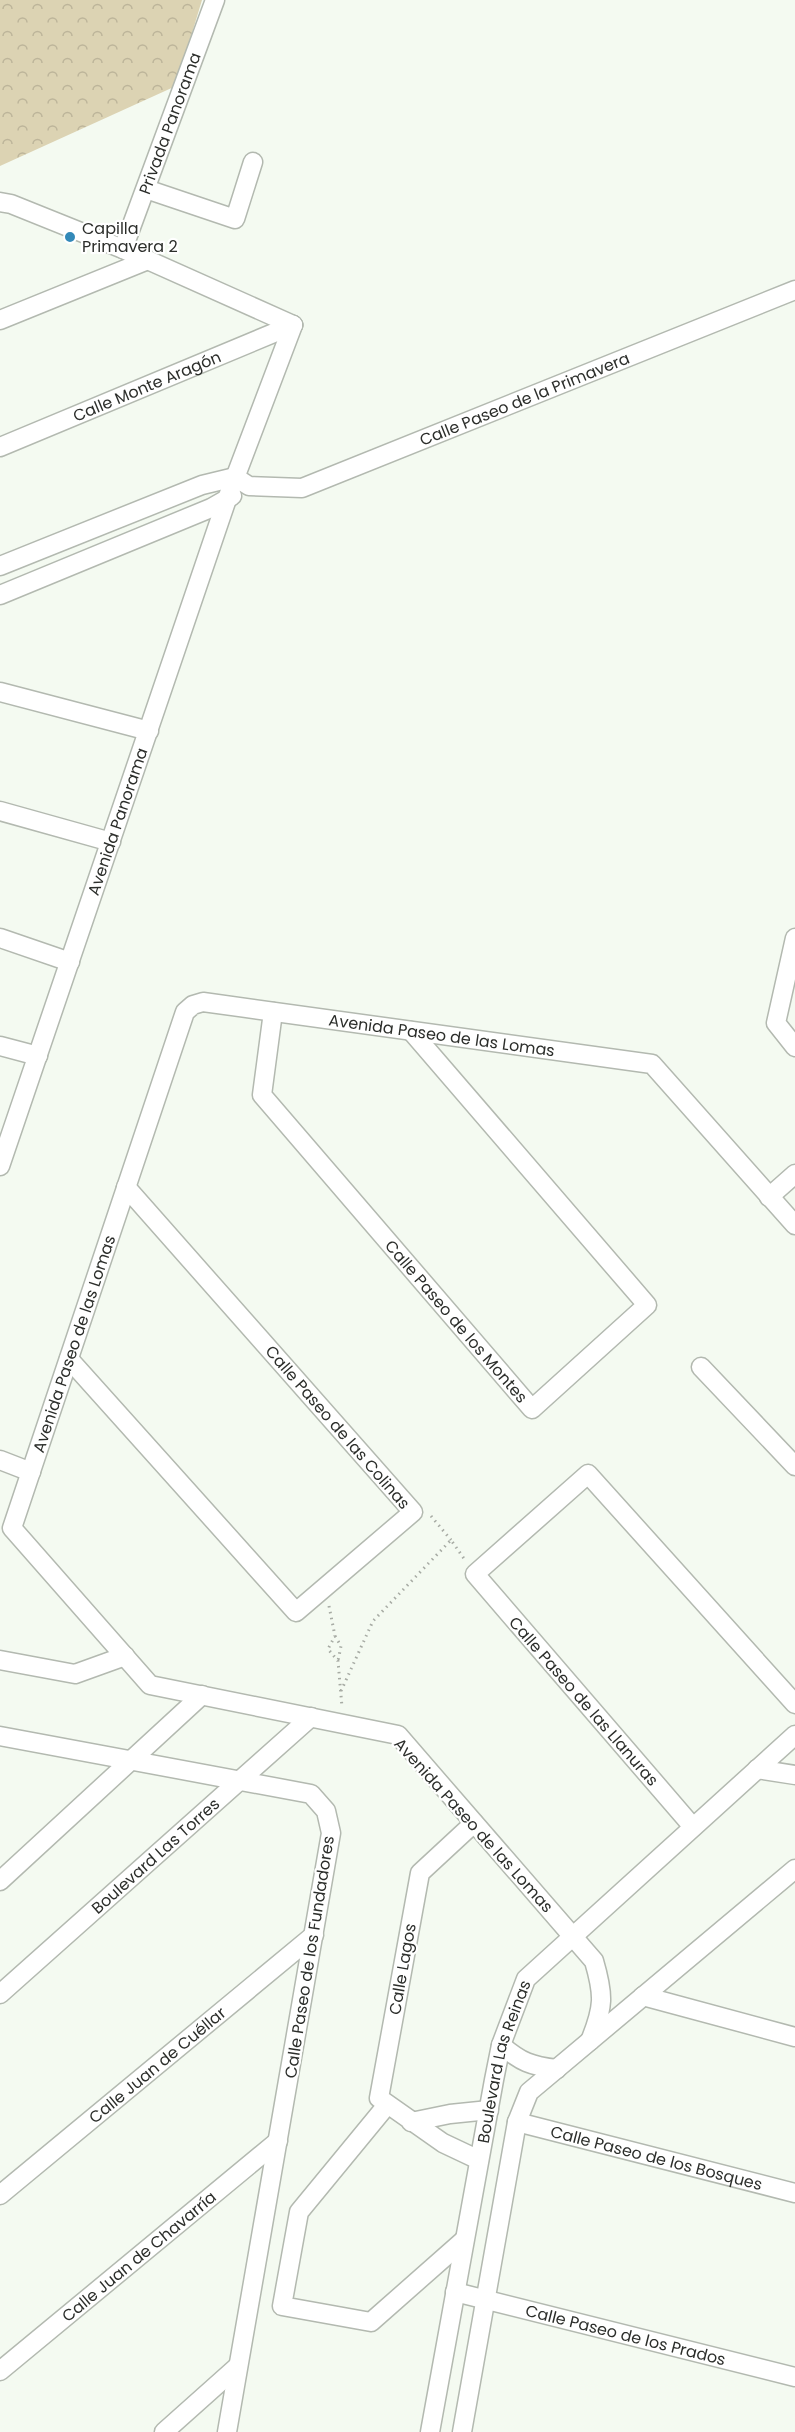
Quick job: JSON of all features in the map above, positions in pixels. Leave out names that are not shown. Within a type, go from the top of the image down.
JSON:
[{"type":"street","name":"Privada Panorama","points":[[123,249],[215,0]]},
{"type":"street","points":[[146,189],[235,219],[253,162]]},
{"type":"street","points":[[0,202],[11,204],[123,249],[293,325]]},
{"type":"street","points":[[0,320],[148,260]]},
{"type":"street","name":"Calle Paseo de la Primavera","points":[[0,567],[202,485],[242,482],[302,488],[795,290]]},
{"type":"street","name":"Calle Monte Aragón","points":[[0,447],[293,325]]},
{"type":"street","name":"Avenida Panorama","points":[[0,1166],[227,499],[242,482],[293,325]]},
{"type":"street","points":[[0,595],[227,499]]},
{"type":"street","points":[[0,692],[149,731]]},
{"type":"street","points":[[0,811],[111,842]]},
{"type":"street","points":[[0,938],[70,962]]},
{"type":"street","points":[[795,938],[776,1023],[795,1047]]},
{"type":"street","name":"Avenida Paseo de las Lomas","points":[[590,2041],[601,2015],[602,1987],[594,1961],[398,1735],[150,1685],[12,1528],[185,1012],[193,1005],[203,1002],[652,1064],[795,1225]]},
{"type":"street","name":"Calle Paseo de los Montes","points":[[273,1012],[262,1095],[532,1409],[647,1305],[411,1031]]},
{"type":"street","points":[[0,1046],[38,1056]]},
{"type":"street","points":[[769,1197],[795,1174]]},
{"type":"street","name":"Calle Paseo de las Colinas","points":[[69,1359],[296,1612],[413,1512],[126,1187]]},
{"type":"street","points":[[701,1367],[795,1466]]},
{"type":"street","points":[[0,1460],[31,1472]]},
{"type":"street","points":[[475,1574],[588,1474],[795,1704]]},
{"type":"street","name":"Calle Paseo de las Llanuras","points":[[475,1574],[693,1827]]},
{"type":"street","points":[[0,1660],[75,1674],[125,1656]]},
{"type":"street","points":[[0,1881],[202,1695]]},
{"type":"street","name":"Boulevard Las Torres","points":[[0,1994],[311,1717]]},
{"type":"street","name":"Boulevard Las Reinas","points":[[430,2432],[501,2045],[526,1979],[795,1735]]},
{"type":"street","name":"Calle Paseo de los Fundadores","points":[[0,1736],[311,1794],[326,1811],[332,1833],[227,2432]]},
{"type":"street","points":[[757,1769],[795,1775]]},
{"type":"street","name":"Calle Lagos","points":[[387,2105],[379,2098],[420,1873],[474,1823]]},
{"type":"street","name":"Boulevard Las Reinas","points":[[462,2432],[517,2122],[529,2092],[794,1872]]},
{"type":"street","name":"Calle Juan de Cuéllar","points":[[0,2195],[314,1935]]},
{"type":"street","points":[[643,1996],[795,2037]]},
{"type":"street","points":[[501,2045],[517,2059],[526,2063],[536,2067],[556,2069]]},
{"type":"street","points":[[464,2240],[371,2322],[282,2306],[299,2212],[387,2105],[443,2143],[479,2160]]},
{"type":"street","points":[[411,2122],[450,2114],[489,2110]]},
{"type":"street","name":"Calle Paseo de los Bosques","points":[[517,2122],[795,2193]]},
{"type":"street","name":"Calle Juan de Chavarría","points":[[0,2371],[278,2141]]},
{"type":"street","name":"Calle Paseo de los Prados","points":[[455,2292],[795,2377]]},
{"type":"street","points":[[164,2432],[238,2366]]},
{"type":"path","points":[[413,1512],[426,1510],[475,1574]]},
{"type":"path","points":[[341,1690],[373,1621],[451,1540]]},
{"type":"path","points":[[326,1587],[335,1636],[341,1646],[338,1661],[344,1724]]},
{"type":"path","points":[[335,1636],[328,1649],[338,1661]]},
{"type":"green space","points":[[0,0],[202,0],[176,86],[0,166]]},
{"type":"place","name":"Capilla Primavera 2","points":[[70,237]]}]
